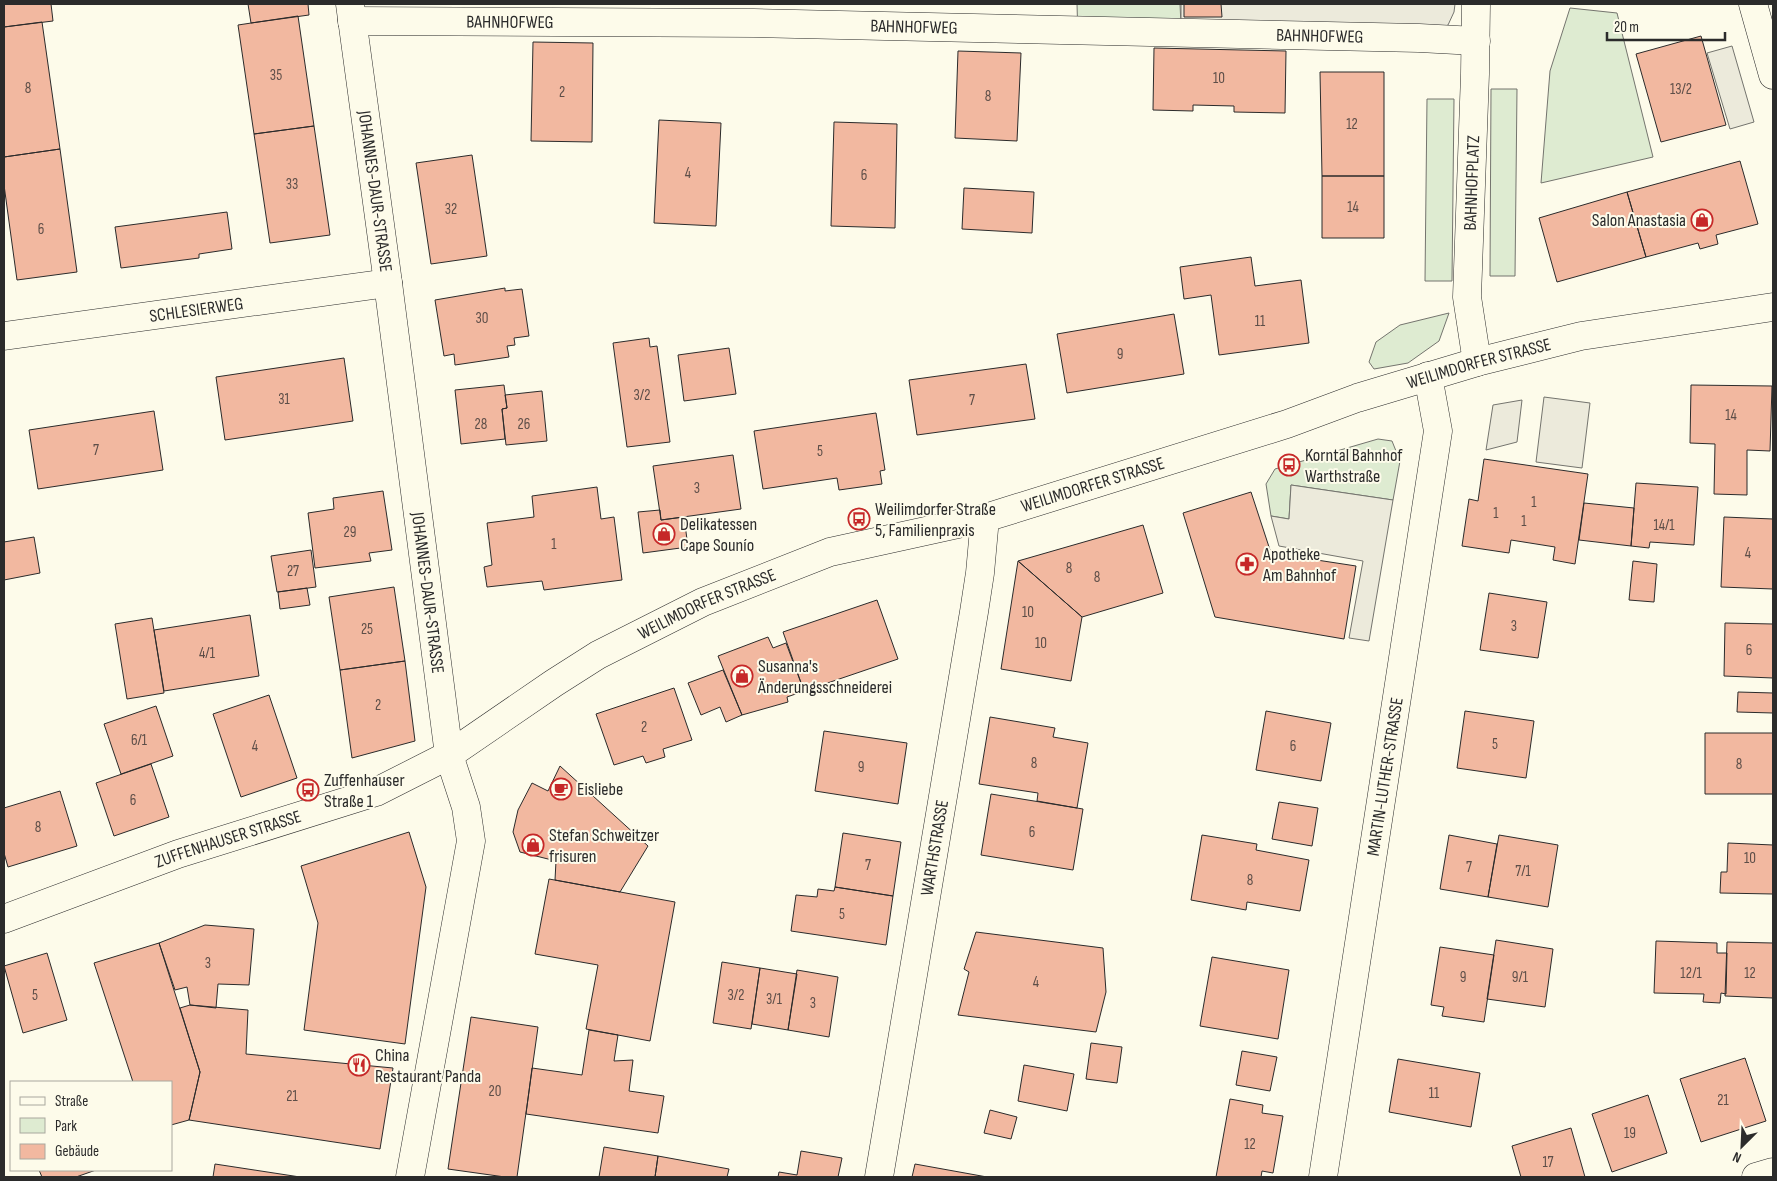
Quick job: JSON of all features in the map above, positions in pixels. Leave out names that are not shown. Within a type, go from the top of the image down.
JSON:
[{"type":"street","name":"BAHNHOFPLATZ","points":[[1476,4],[1467,297],[1477,362]]},
{"type":"street","points":[[1753,4],[1773,75]]},
{"type":"street","name":"BAHNHOFWEG","points":[[351,12],[1419,38],[1476,41]]},
{"type":"street","name":"JOHANNES-DAUR-STRASSE","points":[[351,12],[450,755],[466,807],[470,840],[410,1177]]},
{"type":"street","name":"SCHLESIERWEG","points":[[4,336],[388,283]]},
{"type":"street","name":"WEILIMDORFER STRASSE","points":[[450,755],[598,655],[703,602],[830,552],[985,518],[1287,424],[1357,398],[1477,362],[1581,336],[1773,307]]},
{"type":"street","name":"MARTIN-LUTHER-STRASSE","points":[[1323,1177],[1438,431],[1428,376]]},
{"type":"street","name":"WARTHSTRASSE","points":[[880,1177],[976,602],[985,518]]},
{"type":"street","name":"ZUFFENHAUSER STRASSE","points":[[4,919],[178,854],[376,792],[450,755]]},
{"type":"street","points":[[1756,1177],[1773,1172]]},
{"type":"green space","points":[[1077,4],[1180,4],[1181,25],[1078,39]]},
{"type":"green space","points":[[1570,8],[1617,13],[1653,157],[1541,183],[1550,71]]},
{"type":"green space","points":[[1491,89],[1517,89],[1515,276],[1490,276]]},
{"type":"green space","points":[[1427,99],[1454,99],[1452,281],[1425,281]]},
{"type":"green space","points":[[1449,313],[1439,341],[1408,363],[1374,369],[1369,362],[1376,342],[1400,325]]},
{"type":"green space","points":[[1378,439],[1392,441],[1400,461],[1393,500],[1291,485],[1289,519],[1271,516],[1266,484],[1275,469]]},
{"type":"shaded area","points":[[1181,4],[1455,4],[1454,12],[1448,25],[1434,31],[1181,25]]},
{"type":"shaded area","points":[[1732,46],[1754,122],[1730,129],[1707,53]]},
{"type":"shaded area","points":[[1544,397],[1590,403],[1582,468],[1536,462]]},
{"type":"shaded area","points":[[1522,400],[1517,442],[1486,450],[1493,405]]},
{"type":"shaded area","points":[[1291,485],[1393,500],[1369,641],[1349,638],[1363,561],[1279,546],[1271,516],[1289,519]]},
{"type":"building","points":[[4,4],[51,4],[53,21],[4,27]]},
{"type":"building","points":[[248,4],[308,4],[309,15],[251,23]]},
{"type":"building","points":[[1184,4],[1221,4],[1222,17],[1184,17]]},
{"type":"building","points":[[298,16],[314,126],[254,134],[238,25]]},
{"type":"building","points":[[42,22],[60,149],[4,157],[4,27]]},
{"type":"building","points":[[1701,36],[1726,125],[1661,142],[1636,54]]},
{"type":"building","points":[[533,42],[593,43],[592,142],[531,141]]},
{"type":"building","points":[[1154,48],[1286,51],[1285,113],[1234,112],[1234,106],[1193,105],[1193,111],[1153,110]]},
{"type":"building","points":[[958,51],[1021,53],[1017,141],[955,138]]},
{"type":"building","points":[[1320,72],[1384,72],[1384,176],[1322,176]]},
{"type":"building","points":[[659,120],[721,123],[716,226],[654,223]]},
{"type":"building","points":[[834,122],[897,124],[895,228],[831,226]]},
{"type":"building","points":[[314,126],[330,235],[270,243],[254,134]]},
{"type":"building","points":[[60,149],[77,272],[17,280],[4,185],[4,157]]},
{"type":"building","points":[[472,155],[487,256],[431,264],[416,163]]},
{"type":"building","points":[[1740,161],[1758,224],[1716,235],[1718,244],[1700,249],[1698,243],[1646,257],[1627,192]]},
{"type":"building","points":[[1322,176],[1384,176],[1384,238],[1322,238]]},
{"type":"building","points":[[964,188],[1034,192],[1032,233],[962,229]]},
{"type":"building","points":[[1627,192],[1646,257],[1557,282],[1539,218]]},
{"type":"building","points":[[227,212],[232,249],[199,254],[199,258],[121,268],[115,227]]},
{"type":"building","points":[[1251,257],[1255,286],[1301,280],[1309,343],[1219,355],[1211,295],[1184,299],[1180,267]]},
{"type":"building","points":[[505,288],[505,291],[522,289],[529,336],[514,338],[515,345],[507,346],[509,357],[455,365],[454,354],[444,356],[435,300]]},
{"type":"building","points":[[1174,314],[1184,374],[1067,393],[1057,334]]},
{"type":"building","points":[[649,338],[650,347],[657,346],[670,442],[627,447],[613,343]]},
{"type":"building","points":[[729,348],[736,394],[684,401],[678,355]]},
{"type":"building","points":[[344,358],[353,421],[225,440],[216,377]]},
{"type":"building","points":[[1026,364],[1035,419],[917,435],[909,380]]},
{"type":"building","points":[[504,385],[507,408],[502,409],[505,439],[461,444],[455,390]]},
{"type":"building","points":[[1691,385],[1772,386],[1770,451],[1747,450],[1747,495],[1714,494],[1715,444],[1690,443]]},
{"type":"building","points":[[542,391],[547,441],[506,445],[502,409],[507,408],[505,395]]},
{"type":"building","points":[[154,411],[163,470],[38,489],[29,430]]},
{"type":"building","points":[[876,413],[885,470],[880,471],[882,484],[839,490],[837,478],[763,489],[754,431]]},
{"type":"building","points":[[733,455],[741,509],[661,520],[653,466]]},
{"type":"building","points":[[1484,459],[1588,474],[1575,564],[1553,560],[1555,547],[1511,540],[1509,553],[1462,546],[1469,499],[1478,501]]},
{"type":"building","points":[[1636,483],[1698,487],[1694,545],[1650,542],[1649,548],[1631,546]]},
{"type":"building","points":[[597,487],[601,519],[614,517],[622,580],[544,590],[542,581],[487,587],[484,567],[492,565],[487,523],[534,517],[532,496]]},
{"type":"building","points":[[383,491],[392,550],[369,553],[371,561],[315,568],[308,513],[334,509],[333,498]]},
{"type":"building","points":[[1251,492],[1271,553],[1356,566],[1344,639],[1215,617],[1183,513]]},
{"type":"building","points":[[1584,503],[1634,508],[1631,546],[1579,540]]},
{"type":"building","name":"Delikatessen Cape Sounío","points":[[660,510],[661,520],[684,517],[688,547],[643,553],[638,512]]},
{"type":"building","points":[[1724,517],[1773,519],[1773,589],[1721,587]]},
{"type":"building","points":[[1143,525],[1163,593],[1082,617],[1018,561]]},
{"type":"building","points":[[34,537],[40,573],[4,580],[4,542]]},
{"type":"building","points":[[311,550],[316,587],[277,592],[271,556]]},
{"type":"building","points":[[1018,561],[1082,617],[1071,681],[1001,669]]},
{"type":"building","points":[[1633,561],[1657,564],[1654,602],[1629,600]]},
{"type":"building","points":[[394,587],[405,661],[340,670],[329,597]]},
{"type":"building","points":[[307,588],[310,605],[280,609],[278,592]]},
{"type":"building","points":[[1489,593],[1547,602],[1538,658],[1480,650]]},
{"type":"building","points":[[877,600],[898,659],[804,691],[783,632]]},
{"type":"building","points":[[250,615],[259,676],[164,691],[154,630]]},
{"type":"building","points":[[152,618],[164,693],[127,699],[115,624]]},
{"type":"building","points":[[1725,623],[1773,624],[1773,678],[1724,676]]},
{"type":"building","points":[[768,637],[773,648],[786,643],[804,691],[787,697],[788,702],[742,715],[718,656]]},
{"type":"building","points":[[405,661],[415,741],[352,758],[340,670]]},
{"type":"building","points":[[723,670],[742,715],[726,722],[720,707],[701,715],[688,683]]},
{"type":"building","points":[[674,688],[692,740],[663,749],[665,757],[646,763],[643,756],[614,765],[596,714]]},
{"type":"building","points":[[1738,692],[1773,693],[1773,713],[1737,712]]},
{"type":"building","points":[[269,695],[297,778],[241,797],[213,714]]},
{"type":"building","points":[[156,706],[173,756],[121,774],[104,724]]},
{"type":"building","points":[[1266,711],[1331,723],[1321,781],[1256,770]]},
{"type":"building","points":[[1465,711],[1534,721],[1526,778],[1457,768]]},
{"type":"building","points":[[990,717],[1055,728],[1053,737],[1088,743],[1077,808],[1037,801],[1038,793],[979,784]]},
{"type":"building","points":[[824,731],[907,743],[898,804],[815,791]]},
{"type":"building","points":[[1705,733],[1773,733],[1773,794],[1705,794]]},
{"type":"building","points":[[151,764],[169,817],[114,836],[96,783]]},
{"type":"building","points":[[560,766],[648,846],[620,892],[555,880],[556,861],[520,852],[513,832],[518,810],[532,783],[548,791]]},
{"type":"building","points":[[60,791],[77,846],[8,867],[4,853],[4,808]]},
{"type":"building","points":[[991,794],[1083,809],[1073,870],[981,855]]},
{"type":"building","points":[[1279,802],[1318,808],[1312,846],[1272,839]]},
{"type":"building","points":[[409,832],[426,887],[405,1044],[304,1030],[318,923],[301,866]]},
{"type":"building","points":[[843,833],[901,842],[893,896],[835,887]]},
{"type":"building","points":[[1202,835],[1257,844],[1256,850],[1309,860],[1300,911],[1247,902],[1246,910],[1191,900]]},
{"type":"building","points":[[1449,835],[1497,844],[1488,897],[1440,889]]},
{"type":"building","points":[[1499,835],[1558,845],[1548,907],[1488,897]]},
{"type":"building","points":[[1728,843],[1773,845],[1773,894],[1720,893],[1721,872],[1727,872]]},
{"type":"building","points":[[549,879],[675,902],[650,1041],[586,1029],[598,965],[535,954]]},
{"type":"building","points":[[835,887],[893,896],[886,945],[791,931],[796,895],[817,897],[818,889],[834,891]]},
{"type":"building","points":[[205,925],[254,929],[249,985],[218,984],[216,1008],[190,1005],[187,987],[175,990],[159,943]]},
{"type":"building","points":[[976,932],[1103,948],[1106,992],[1096,1032],[958,1015],[969,972],[964,969]]},
{"type":"building","points":[[1496,940],[1553,949],[1545,1007],[1487,999]]},
{"type":"building","points":[[1656,941],[1717,943],[1717,953],[1727,953],[1726,994],[1721,993],[1720,1003],[1703,1002],[1704,994],[1654,993]]},
{"type":"building","points":[[1727,942],[1773,943],[1773,998],[1725,996]]},
{"type":"building","points":[[159,943],[200,1072],[189,1120],[172,1125],[172,1081],[133,1081],[94,963]]},
{"type":"building","points":[[1440,947],[1494,955],[1484,1022],[1442,1016],[1444,1007],[1431,1005]]},
{"type":"building","points":[[47,953],[67,1020],[23,1033],[4,966]]},
{"type":"building","points":[[1212,957],[1289,970],[1278,1039],[1200,1026]]},
{"type":"building","points":[[722,962],[760,968],[751,1029],[713,1023]]},
{"type":"building","points":[[760,968],[797,974],[788,1030],[752,1024]]},
{"type":"building","points":[[797,970],[838,977],[829,1037],[788,1030]]},
{"type":"building","points":[[190,1005],[248,1010],[246,1054],[393,1068],[380,1149],[189,1120],[200,1072],[180,1008]]},
{"type":"building","points":[[471,1017],[538,1027],[517,1177],[448,1169]]},
{"type":"building","points":[[589,1030],[618,1035],[614,1061],[633,1060],[629,1091],[664,1096],[658,1133],[526,1114],[532,1068],[582,1075]]},
{"type":"building","points":[[1091,1043],[1122,1047],[1117,1083],[1086,1079]]},
{"type":"building","points":[[1242,1051],[1277,1057],[1270,1091],[1236,1085]]},
{"type":"building","points":[[1745,1058],[1766,1121],[1701,1142],[1680,1079]]},
{"type":"building","points":[[1398,1059],[1480,1073],[1471,1127],[1389,1112]]},
{"type":"building","points":[[1024,1065],[1074,1074],[1067,1111],[1018,1101]]},
{"type":"building","points":[[1648,1095],[1667,1153],[1612,1172],[1592,1114]]},
{"type":"building","points":[[1230,1099],[1263,1105],[1262,1113],[1283,1116],[1273,1173],[1262,1171],[1261,1177],[1216,1177]]},
{"type":"building","points":[[990,1110],[1017,1117],[1011,1139],[984,1133]]},
{"type":"building","points":[[1571,1128],[1585,1177],[1521,1177],[1512,1146]]},
{"type":"building","points":[[604,1147],[658,1156],[655,1177],[599,1177]]},
{"type":"building","points":[[801,1151],[842,1158],[838,1177],[778,1177],[779,1172],[797,1175]]},
{"type":"building","points":[[658,1156],[729,1169],[727,1177],[655,1177]]},
{"type":"building","points":[[215,1164],[300,1177],[213,1177]]},
{"type":"building","points":[[915,1164],[987,1177],[912,1177]]},
{"type":"building","points":[[39,1171],[93,1171],[76,1177],[42,1177]]},
{"type":"place","name":"Salon Anastasia","points":[[1702,220]]},
{"type":"place","name":"Korntal Bahnhof Warthstraße","points":[[1289,465]]},
{"type":"place","name":"Weilimdorfer Straße 5, Familienpraxis","points":[[859,519]]},
{"type":"place","name":"Delikatessen Cape Sounío","points":[[664,534]]},
{"type":"place","name":"Apotheke Am Bahnhof","points":[[1247,564]]},
{"type":"place","name":"Susanna's Änderungsschneiderei","points":[[742,676]]},
{"type":"place","name":"Eisliebe","points":[[561,789]]},
{"type":"place","name":"Zuffenhauser Straße 1","points":[[308,790]]},
{"type":"place","name":"Stefan Schweitzer frisuren","points":[[533,845]]},
{"type":"place","name":"China Restaurant Panda","points":[[359,1065]]}]
